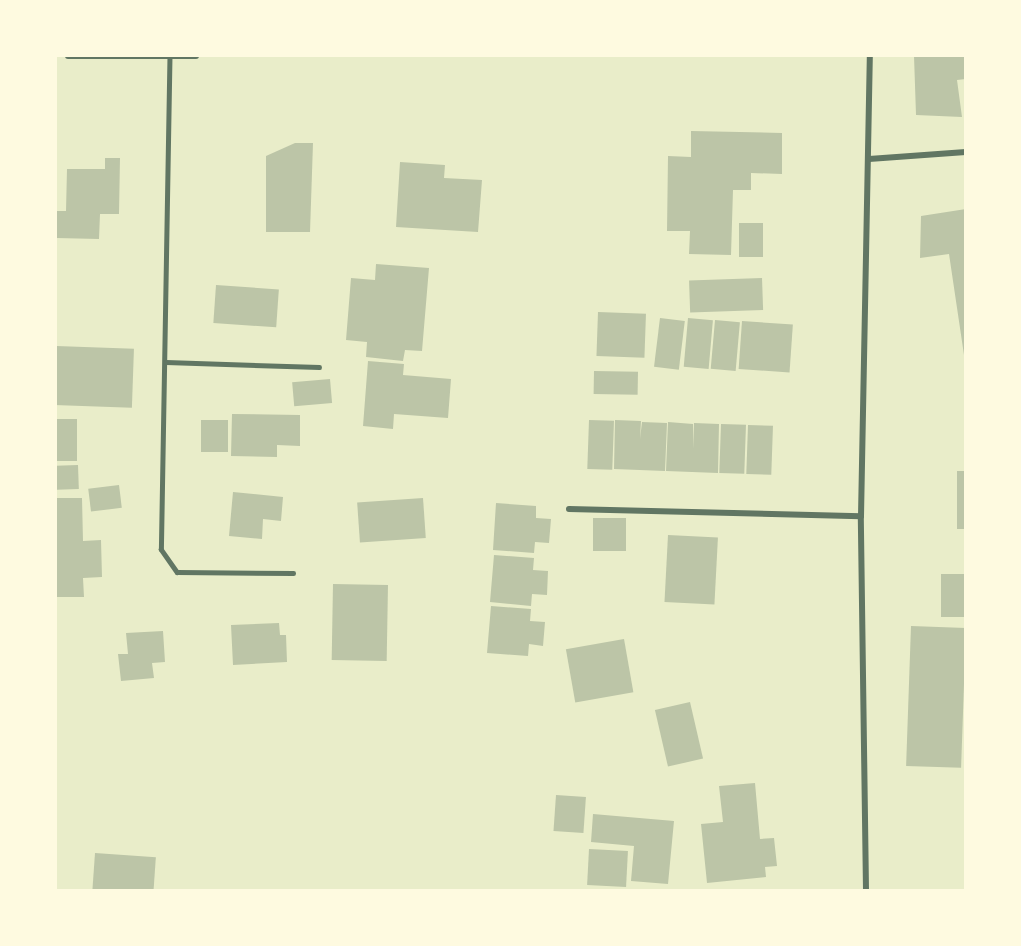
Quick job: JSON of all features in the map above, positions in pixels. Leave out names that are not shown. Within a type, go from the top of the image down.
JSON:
[{"type":"street","points":[[68,56],[196,56]]},
{"type":"street","points":[[866,891],[861,516],[870,56]]},
{"type":"street","points":[[869,159],[966,152]]},
{"type":"street","points":[[569,509],[861,516]]},
{"type":"lane","points":[[170,56],[161,549],[166,562],[177,572],[293,573]]},
{"type":"lane","points":[[166,362],[319,367]]},
{"type":"building","points":[[914,56],[966,56],[966,79],[957,80],[962,117],[916,115]]},
{"type":"building","points":[[691,131],[782,133],[782,174],[751,173],[751,190],[733,190],[731,255],[689,254],[690,231],[667,231],[668,156],[691,157]]},
{"type":"building","points":[[295,143],[313,143],[310,232],[266,232],[266,156]]},
{"type":"building","points":[[105,158],[120,158],[119,214],[100,214],[99,239],[56,238],[56,211],[66,211],[67,169],[105,169]]},
{"type":"building","points":[[400,162],[445,165],[444,178],[482,180],[478,232],[396,227]]},
{"type":"building","points":[[966,209],[966,355],[964,355],[949,254],[920,258],[921,216]]},
{"type":"building","points":[[739,223],[763,223],[763,257],[739,257]]},
{"type":"building","points":[[376,264],[429,268],[422,351],[405,350],[403,361],[366,357],[367,342],[346,340],[351,278],[375,280]]},
{"type":"building","points":[[762,278],[763,310],[690,313],[689,281]]},
{"type":"building","points":[[216,285],[279,289],[276,327],[213,323]]},
{"type":"building","points":[[598,312],[646,314],[644,358],[596,356]]},
{"type":"building","points":[[660,318],[685,321],[679,370],[654,367]]},
{"type":"building","points":[[688,318],[713,320],[709,369],[684,367]]},
{"type":"building","points":[[715,320],[740,322],[736,371],[711,369]]},
{"type":"building","points":[[742,321],[793,325],[790,372],[739,369]]},
{"type":"building","points":[[56,346],[134,349],[132,408],[56,405]]},
{"type":"building","points":[[368,361],[404,364],[403,375],[451,379],[448,418],[394,414],[393,429],[363,426]]},
{"type":"building","points":[[594,371],[638,372],[638,395],[594,394]]},
{"type":"building","points":[[330,379],[332,403],[294,406],[292,382]]},
{"type":"building","points":[[232,414],[300,415],[300,446],[277,445],[277,457],[231,456]]},
{"type":"building","points":[[56,419],[77,419],[77,461],[56,461]]},
{"type":"building","points":[[201,420],[228,420],[228,452],[201,452]]},
{"type":"building","points":[[589,420],[614,421],[612,470],[587,469]]},
{"type":"building","points":[[615,420],[641,421],[640,439],[642,422],[667,423],[665,471],[614,469]]},
{"type":"building","points":[[668,422],[693,424],[693,449],[694,423],[719,424],[718,473],[666,471]]},
{"type":"building","points":[[721,424],[746,425],[744,474],[719,473]]},
{"type":"building","points":[[748,425],[773,426],[771,475],[746,474]]},
{"type":"building","points":[[78,465],[79,489],[57,490],[56,466]]},
{"type":"building","points":[[957,471],[966,471],[966,529],[957,529]]},
{"type":"building","points":[[119,485],[122,508],[91,512],[88,489]]},
{"type":"building","points":[[233,492],[283,497],[281,521],[263,519],[262,539],[229,536]]},
{"type":"building","points":[[56,498],[82,498],[83,541],[101,540],[102,577],[83,578],[84,597],[56,597]]},
{"type":"building","points":[[423,498],[426,538],[360,543],[357,503]]},
{"type":"building","points":[[496,503],[536,506],[536,518],[551,519],[549,543],[535,542],[534,553],[493,550]]},
{"type":"building","points":[[593,518],[626,518],[626,551],[593,551]]},
{"type":"building","points":[[668,535],[718,538],[714,605],[664,602]]},
{"type":"building","points":[[494,555],[534,558],[533,570],[548,571],[547,595],[532,594],[531,606],[490,602]]},
{"type":"building","points":[[941,574],[966,574],[966,617],[941,617]]},
{"type":"building","points":[[333,584],[388,585],[387,661],[332,660]]},
{"type":"building","points":[[491,606],[531,609],[530,621],[545,622],[543,646],[529,644],[528,656],[487,653]]},
{"type":"building","points":[[279,623],[280,635],[286,635],[287,662],[233,665],[231,625]]},
{"type":"building","points":[[911,626],[966,628],[961,768],[906,766]]},
{"type":"building","points":[[163,631],[165,662],[152,663],[154,678],[121,681],[118,654],[128,654],[126,633]]},
{"type":"building","points":[[624,639],[633,692],[575,702],[566,649]]},
{"type":"building","points":[[690,702],[703,759],[668,767],[655,710]]},
{"type":"building","points":[[755,783],[760,839],[774,838],[777,866],[765,867],[766,877],[707,883],[701,824],[723,822],[719,786]]},
{"type":"building","points":[[556,795],[586,797],[583,833],[553,831]]},
{"type":"building","points":[[593,814],[674,821],[668,884],[631,881],[634,846],[591,842]]},
{"type":"building","points":[[589,849],[628,851],[626,887],[587,885]]},
{"type":"building","points":[[95,853],[156,857],[154,890],[92,890]]}]
